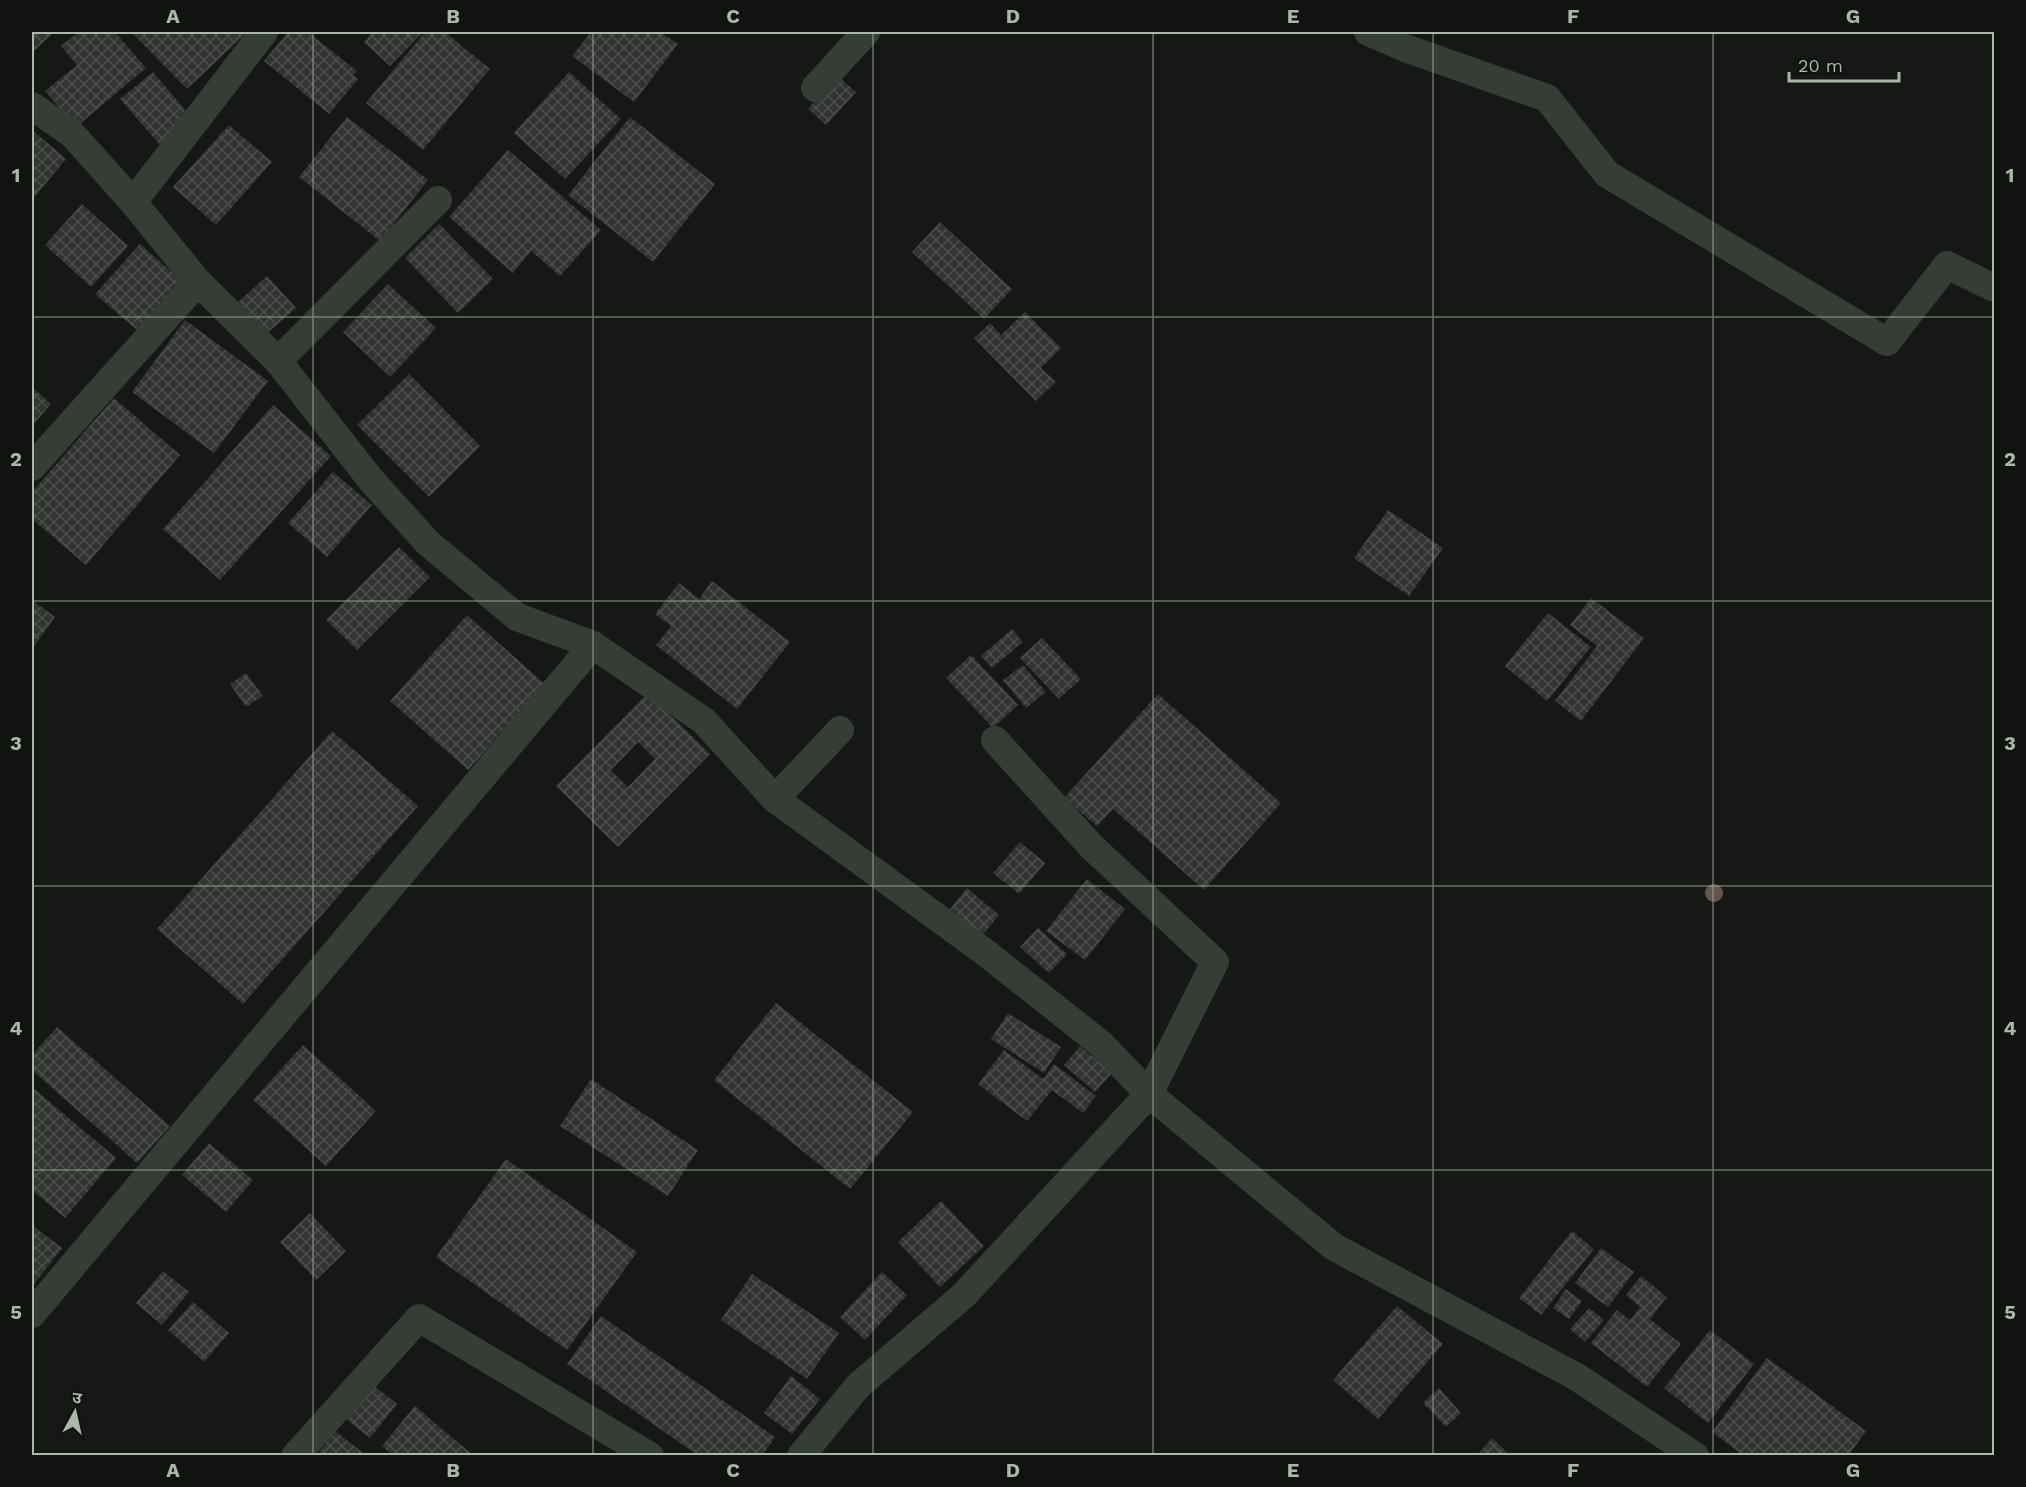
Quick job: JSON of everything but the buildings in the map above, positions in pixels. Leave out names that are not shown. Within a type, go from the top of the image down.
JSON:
[{"type":"street","points":[[133,202],[264,32]]},
{"type":"street","points":[[815,88],[866,32]]},
{"type":"street","points":[[1368,32],[1405,48],[1546,98],[1607,174],[1887,342],[1947,265],[1995,288]]},
{"type":"street","points":[[32,106],[72,134],[133,202],[198,282],[278,361],[371,480],[428,543],[517,617],[593,645],[704,721],[776,799],[1022,981],[1101,1044],[1149,1094],[1334,1247],[1577,1377],[1695,1455]]},
{"type":"street","points":[[278,361],[438,200]]},
{"type":"street","points":[[32,467],[198,282]]},
{"type":"street","points":[[32,1314],[593,645]]},
{"type":"street","points":[[776,799],[840,730]]},
{"type":"street","points":[[801,1455],[858,1386],[964,1295],[1149,1094],[1215,962],[1091,846],[995,740]]},
{"type":"street","points":[[295,1455],[419,1318],[650,1455]]}]
